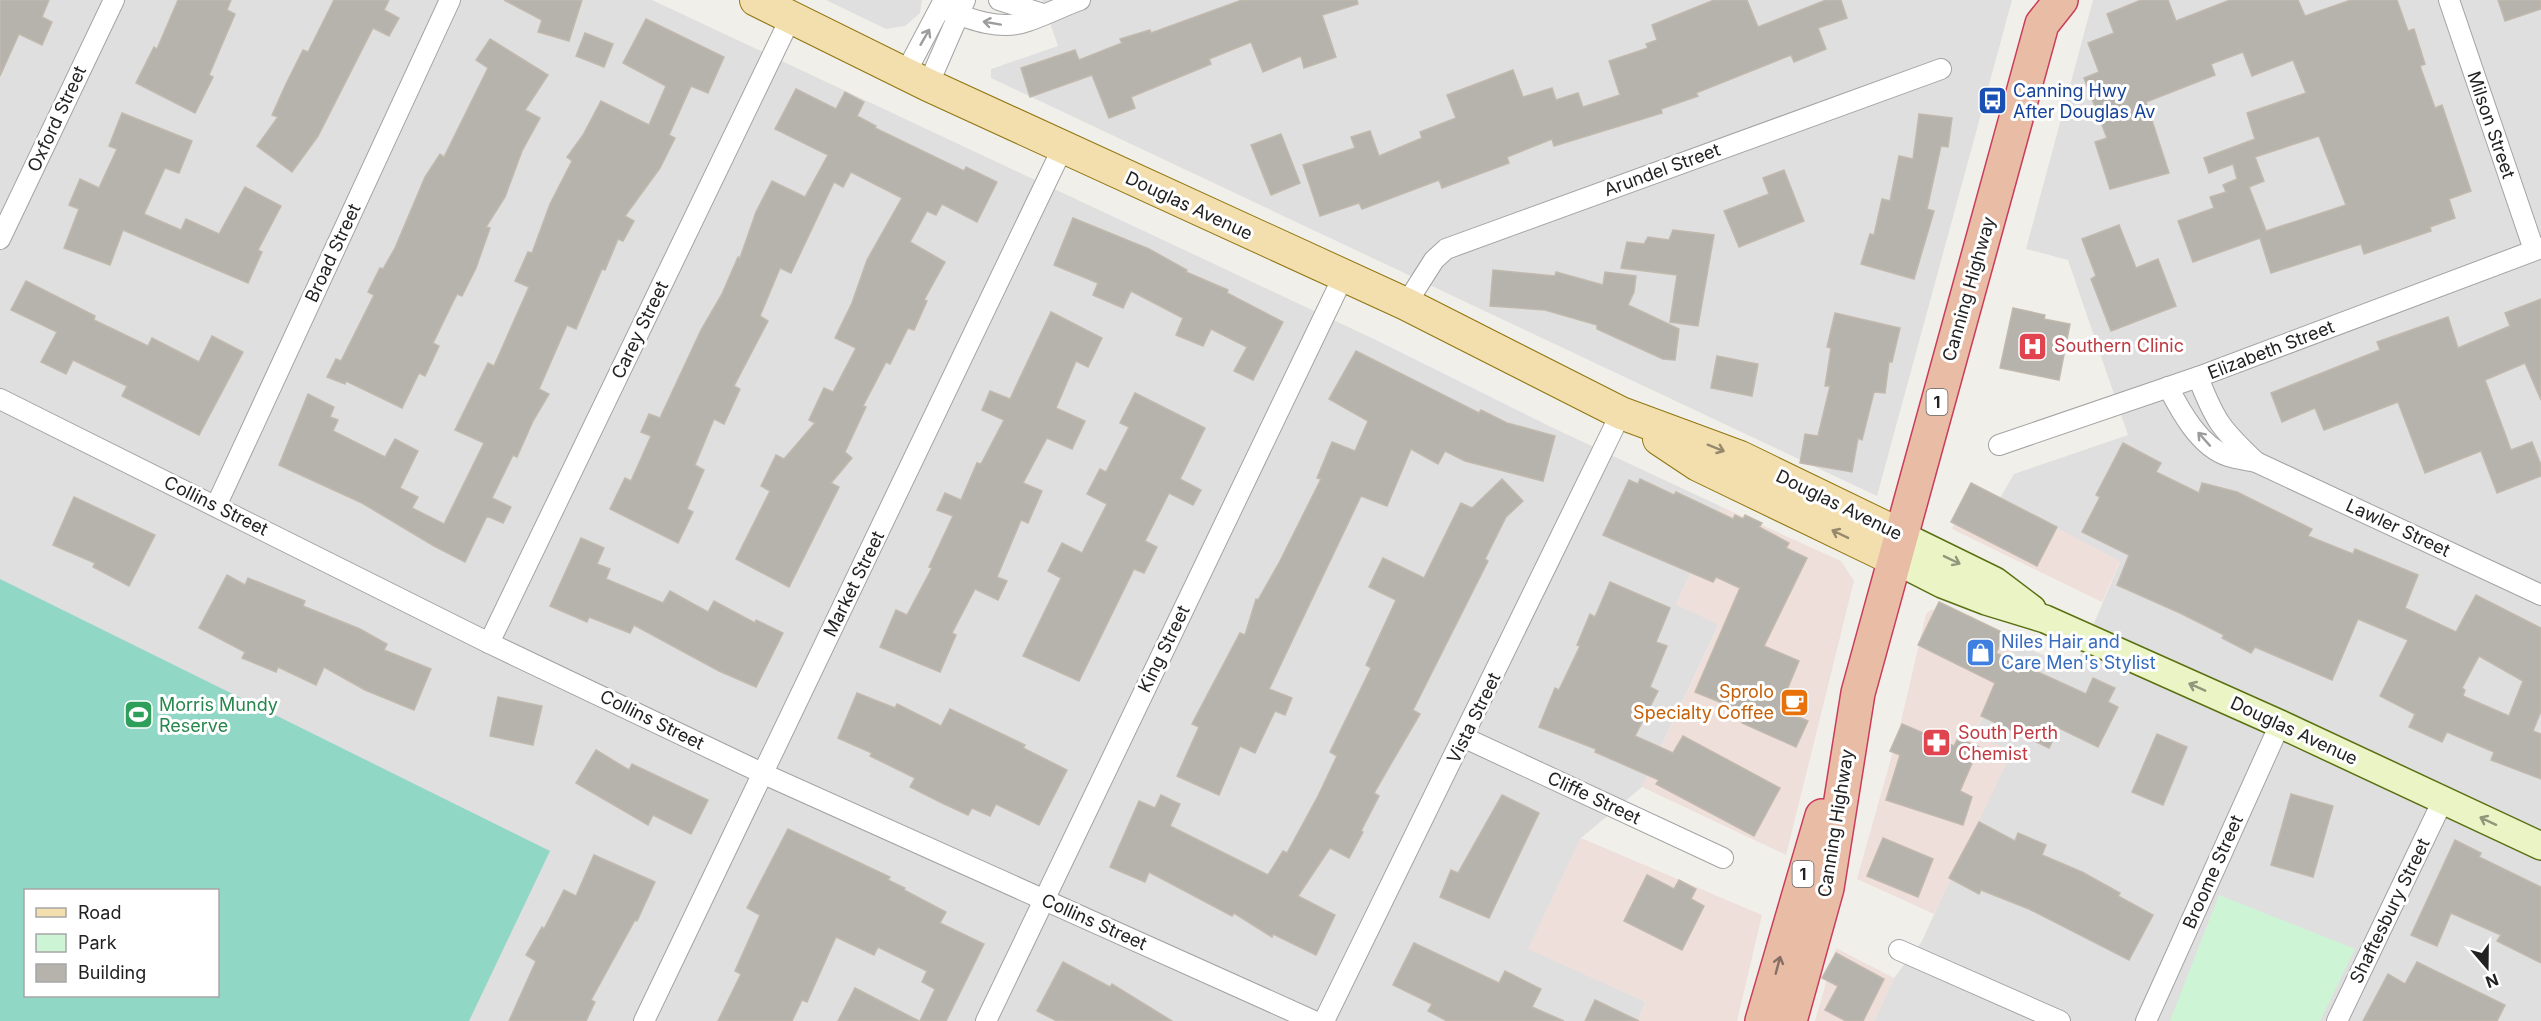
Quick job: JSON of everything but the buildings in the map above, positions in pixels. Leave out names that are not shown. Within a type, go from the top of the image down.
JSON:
[{"type":"highway","name":"Canning Highway","points":[[1762,1021],[1801,880],[1851,728],[1896,547],[2047,8]]},
{"type":"highway","name":"Canning Highway","points":[[1790,1021],[1827,888],[1851,728]]},
{"type":"main road","name":"Douglas Avenue","points":[[756,0],[916,79],[1406,304],[1621,413],[1698,465],[1896,547],[1977,598],[2045,619],[2280,724],[2541,846]]},
{"type":"street","name":"Oxford Street","points":[[0,239],[114,0]]},
{"type":"street","name":"Broad Street","points":[[216,506],[450,0]]},
{"type":"street","points":[[999,0],[1043,14]]},
{"type":"street","points":[[916,79],[952,6],[996,25],[1011,25],[1027,22],[1080,0]]},
{"type":"street","name":"Milson Street","points":[[2449,0],[2538,249]]},
{"type":"street","name":"Carey Street","points":[[489,643],[791,17]]},
{"type":"street","name":"Arundel Street","points":[[1406,304],[1434,260],[1446,249],[1941,69]]},
{"type":"street","name":"Market Street","points":[[644,1021],[1064,147]]},
{"type":"street","name":"Elizabeth Street","points":[[1999,445],[2198,377],[2538,249]]},
{"type":"street","name":"King Street","points":[[986,1021],[1343,277]]},
{"type":"street","name":"Lawler Street","points":[[2198,377],[2213,416],[2225,433],[2256,462]]},
{"type":"street","name":"Lawler Street","points":[[2168,387],[2179,409],[2212,448],[2227,456],[2256,462],[2541,595]]},
{"type":"street","name":"Collins Street","points":[[0,399],[489,643],[764,774],[1314,1021]]},
{"type":"street","name":"Vista Street","points":[[1324,1021],[1465,738],[1621,413]]},
{"type":"street","name":"Broome Street","points":[[2146,1021],[2280,724]]},
{"type":"street","name":"Cliffe Street","points":[[1465,738],[1723,858]]},
{"type":"street","name":"Shaftesbury Street","points":[[2337,1021],[2443,800]]},
{"type":"street","points":[[1899,950],[2060,1021]]},
{"type":"shaded area","points":[[0,0],[652,0],[1376,340],[1549,426],[1722,507],[1676,604],[1719,624],[1642,787],[1581,838],[1529,948],[1646,1002],[1637,1021],[0,1021]]},
{"type":"shaded area","points":[[826,0],[922,0],[920,13],[905,26],[886,29]]},
{"type":"shaded area","points":[[1042,0],[2012,0],[1877,496],[991,78],[991,69],[1058,46]]},
{"type":"shaded area","points":[[2093,0],[2541,0],[2541,1021],[1874,1021],[1894,978],[1922,941],[2011,752],[1975,734],[2017,644],[2075,668],[2120,562],[2000,498],[2014,474],[2128,435],[2068,260],[2026,249]]},
{"type":"shaded area","points":[[1971,483],[2120,561],[2102,602],[1952,529]]},
{"type":"shaded area","points":[[1722,507],[1841,561],[1854,581],[1786,855],[1642,787],[1719,625],[1676,604]]},
{"type":"shaded area","points":[[1932,609],[2017,644],[1975,733],[2012,752],[1934,914],[1857,879],[1899,730],[1926,614]]},
{"type":"shaded area","points":[[1581,838],[1762,915],[1737,1021],[1637,1021],[1646,1002],[1528,949]]},
{"type":"shaded area","points":[[1836,948],[1894,978],[1874,1021],[1815,1021]]},
{"type":"green space","name":"Morris Mundy Reserve","points":[[0,579],[550,851],[469,1021],[0,1021]]},
{"type":"green space","points":[[2219,895],[2355,949],[2320,1021],[2170,1021]]},
{"type":"place","name":"Canning Hwy After Douglas Av","points":[[1992,101]]},
{"type":"place","name":"Southern Clinic","points":[[2033,346]]},
{"type":"place","name":"Niles Hair and Care Men's Stylist","points":[[1980,652]]},
{"type":"place","name":"Sprolo Specialty Coffee","points":[[1795,702]]},
{"type":"place","name":"Morris Mundy Reserve","points":[[138,715]]},
{"type":"place","name":"South Perth Chemist","points":[[1937,743]]}]
